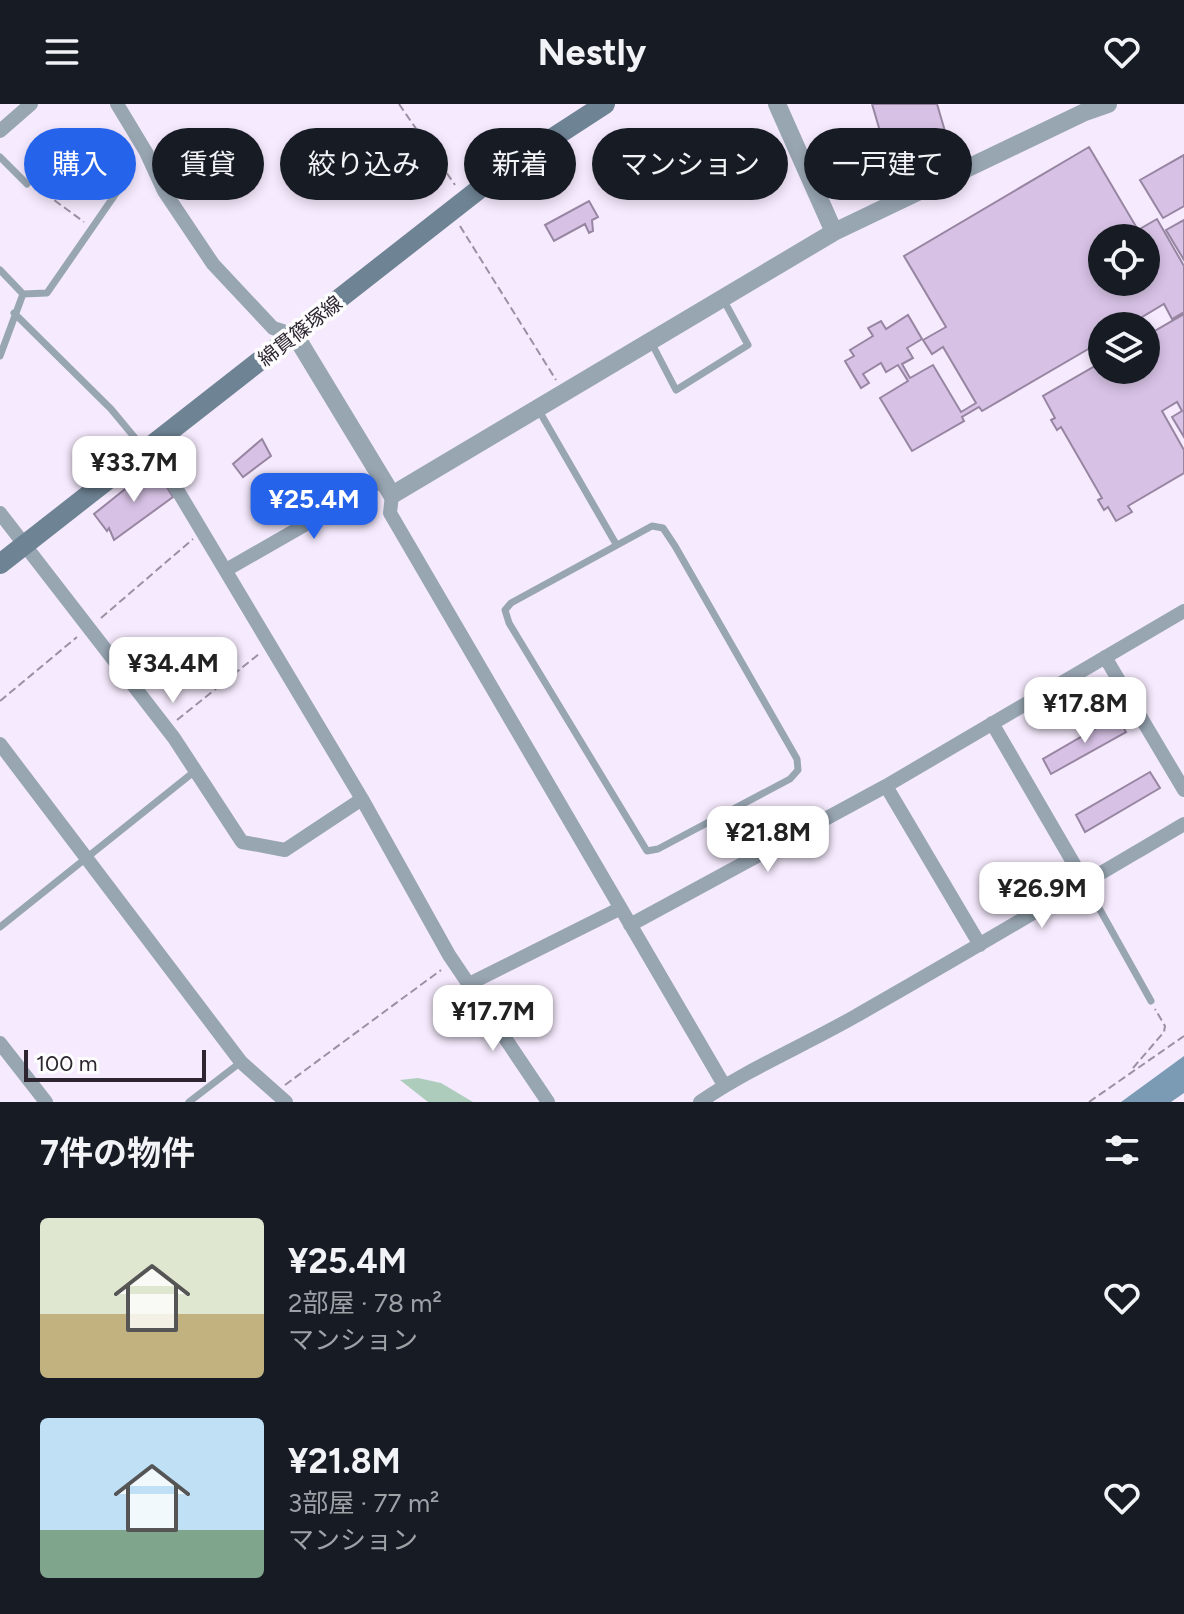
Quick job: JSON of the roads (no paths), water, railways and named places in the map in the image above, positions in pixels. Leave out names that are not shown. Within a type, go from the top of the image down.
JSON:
[{"type":"main road","name":"綿貫篠塚線","points":[[0,564],[458,206],[550,138],[605,104]]},
{"type":"street","points":[[0,131],[31,104]]},
{"type":"street","points":[[117,104],[146,152],[164,191],[213,264],[273,328],[295,335],[387,487],[390,513],[724,1085]]},
{"type":"street","points":[[777,104],[834,232]]},
{"type":"street","points":[[226,570],[537,407],[834,232],[1085,112],[1108,104]]},
{"type":"street","points":[[148,448],[203,531],[362,799],[453,961],[548,1102]]},
{"type":"street","points":[[0,513],[167,728],[242,842],[285,850],[362,799]]},
{"type":"street","points":[[630,925],[886,786],[1184,611]]},
{"type":"street","points":[[1105,657],[1184,790]]},
{"type":"street","points":[[992,723],[1085,883]]},
{"type":"street","points":[[0,744],[241,1062],[280,1098]]},
{"type":"street","points":[[886,786],[980,945]]},
{"type":"street","points":[[700,1102],[724,1085],[848,1021],[1184,824]]},
{"type":"street","points":[[469,984],[619,909]]},
{"type":"street","points":[[0,1043],[46,1102]]},
{"type":"lane","points":[[0,157],[24,179]]},
{"type":"lane","points":[[0,270],[23,294],[47,293],[111,200]]},
{"type":"lane","points":[[0,356],[23,294]]},
{"type":"lane","points":[[650,339],[676,390],[748,345],[722,297]]},
{"type":"lane","points":[[14,313],[148,448]]},
{"type":"lane","points":[[537,407],[616,544]]},
{"type":"lane","points":[[652,526],[663,528],[797,759],[798,770],[790,779],[658,849],[647,851],[509,623],[505,610],[511,603],[616,544],[652,526]]},
{"type":"lane","points":[[0,927],[195,771]]},
{"type":"lane","points":[[1085,883],[1151,1001]]},
{"type":"lane","points":[[189,1102],[241,1062]]},
{"type":"water","points":[[1184,1056],[1184,1093],[1171,1102],[1121,1102]]}]
